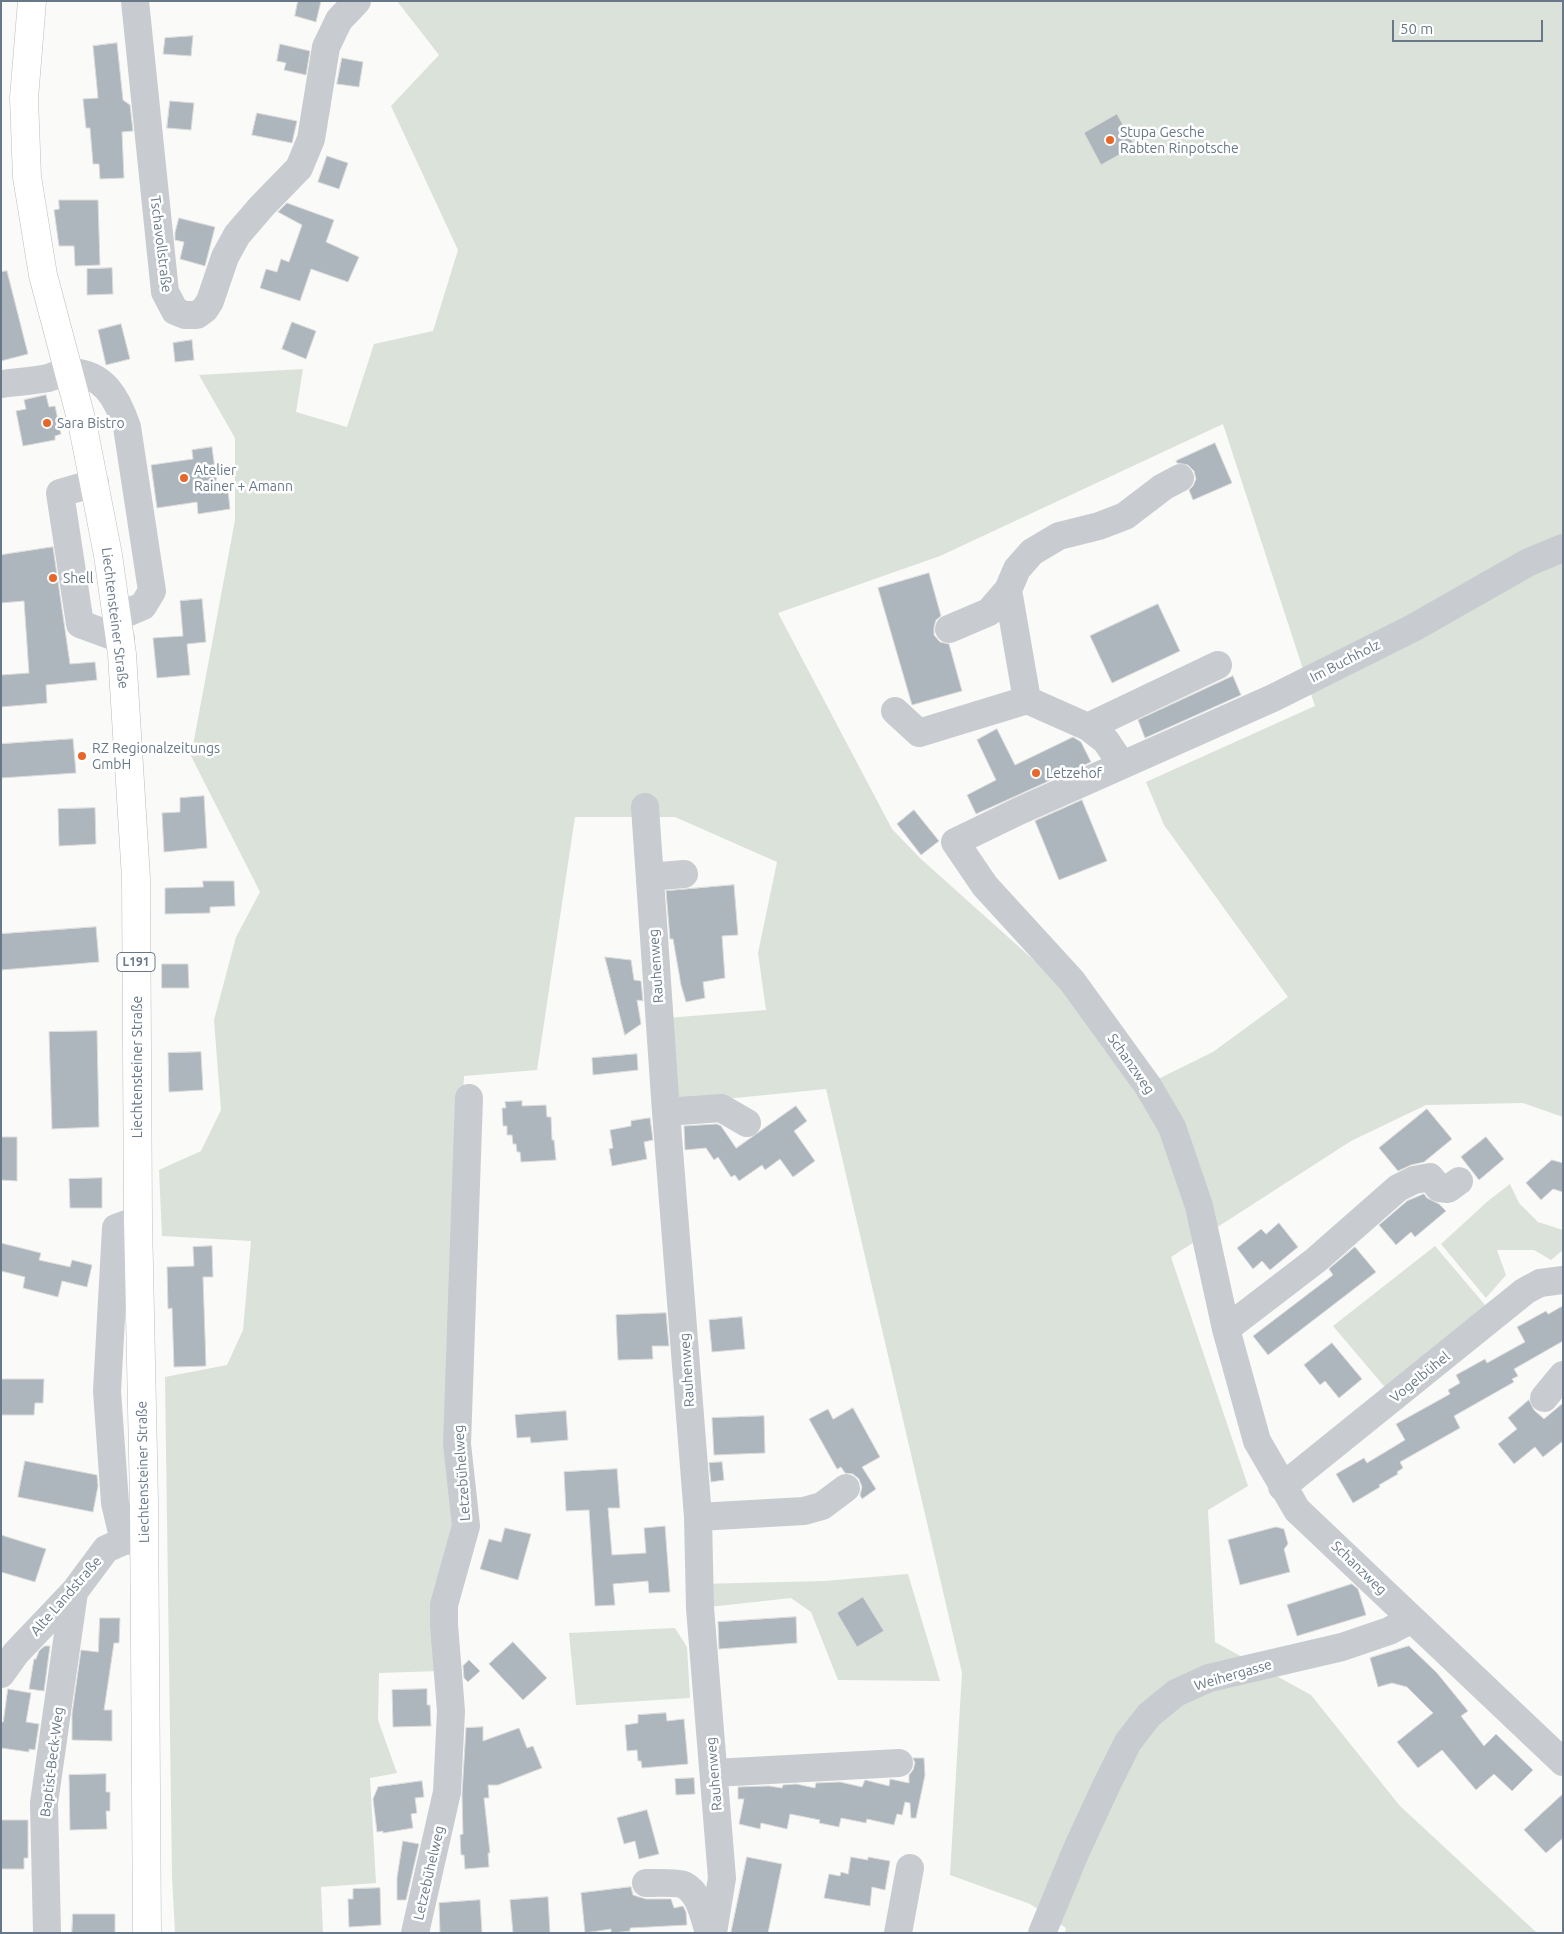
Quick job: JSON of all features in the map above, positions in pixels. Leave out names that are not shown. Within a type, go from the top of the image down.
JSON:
[{"type":"main road","name":"Liechtensteiner Straße","points":[[32,1],[24,98],[27,177],[43,275],[78,405],[95,483],[119,628],[136,878],[138,1220],[144,1492],[133,1540],[147,1933]]},
{"type":"street","name":"Tschavollstraße","points":[[135,1],[165,292],[175,311],[185,315],[197,314],[206,309],[225,257],[237,236],[262,206],[299,168],[311,139],[326,47],[338,20],[357,1]]},
{"type":"street","points":[[1,384],[48,378],[69,372],[93,376],[104,384],[121,409],[127,427],[152,591],[143,606],[119,628],[80,624],[60,493],[95,483]]},
{"type":"street","points":[[949,629],[989,612],[1008,590],[1017,569],[1032,552],[1059,536],[1099,526],[1125,516],[1163,487],[1180,478]]},
{"type":"street","name":"Im Buchholz","points":[[955,842],[1274,698],[1413,628],[1529,562],[1563,548]]},
{"type":"street","points":[[1008,590],[1027,700]]},
{"type":"street","points":[[1088,727],[1218,665]]},
{"type":"street","points":[[895,711],[919,733],[1027,700],[1088,727],[1106,741],[1122,765]]},
{"type":"street","name":"Rauhenweg","points":[[645,807],[666,1112],[698,1517],[700,1608],[722,1878],[711,1933]]},
{"type":"street","name":"Schanzweg","points":[[955,842],[985,886],[1072,981],[1148,1086],[1172,1127],[1199,1206],[1226,1329],[1257,1441],[1297,1510],[1563,1762]]},
{"type":"street","points":[[650,877],[684,874]]},
{"type":"street","name":"Letzebühelweg","points":[[415,1933],[447,1792],[451,1711],[444,1605],[466,1526],[457,1444],[469,1098]]},
{"type":"street","points":[[666,1112],[721,1108],[747,1123]]},
{"type":"street","points":[[1226,1329],[1316,1260],[1398,1188],[1414,1180],[1430,1177],[1439,1188],[1448,1189],[1459,1181]]},
{"type":"street","name":"Vogelbühel","points":[[1282,1487],[1525,1291],[1540,1284],[1563,1280]]},
{"type":"street","points":[[1544,1398],[1563,1375]]},
{"type":"street","points":[[698,1517],[804,1511],[822,1506],[846,1488]]},
{"type":"street","name":"Alte Landstraße","points":[[6,1655],[74,1592],[106,1549],[133,1540]]},
{"type":"street","name":"Baptist-Beck-Weg","points":[[47,1933],[44,1803],[74,1592]]},
{"type":"street","name":"Weihergasse","points":[[1042,1933],[1076,1851],[1107,1784],[1128,1742],[1149,1715],[1176,1693],[1209,1678],[1342,1647],[1389,1630],[1412,1619]]},
{"type":"street","points":[[714,1772],[899,1763]]},
{"type":"street","points":[[898,1933],[910,1868]]},
{"type":"street","points":[[646,1883],[683,1885],[693,1892],[711,1933]]},
{"type":"shaded area","points":[[397,1],[1563,1],[1563,1117],[1523,1103],[1426,1105],[1351,1141],[1171,1257],[1248,1486],[1208,1510],[1215,1642],[1311,1695],[1400,1806],[1537,1933],[1065,1933],[1066,1928],[1030,1904],[950,1875],[962,1673],[826,1089],[675,1104],[667,1018],[766,1010],[758,953],[777,862],[675,817],[575,817],[537,1070],[464,1076],[460,1142],[457,1523],[439,1671],[379,1673],[378,1720],[397,1773],[370,1778],[376,1883],[321,1887],[323,1933],[175,1933],[172,1876],[165,1377],[227,1365],[243,1330],[251,1241],[162,1236],[159,1170],[201,1151],[221,1110],[214,1020],[236,937],[260,892],[191,756],[235,520],[235,438],[199,375],[303,369],[296,412],[347,427],[374,344],[433,331],[458,250],[391,106],[439,55]],"holes":[[[1223,424],[1315,706],[1146,782],[1164,825],[1288,997],[1213,1052],[1148,1084],[1066,989],[921,859],[892,829],[778,613],[940,556]]]},
{"type":"shaded area","points":[[1510,1184],[1519,1203],[1538,1222],[1563,1230],[1563,1250],[1551,1260],[1534,1250],[1497,1250],[1506,1275],[1486,1298],[1441,1244],[1488,1201]]},
{"type":"shaded area","points":[[1435,1246],[1491,1312],[1389,1392],[1333,1326]]},
{"type":"shaded area","points":[[908,1574],[940,1681],[838,1680],[811,1612],[791,1598],[700,1608],[699,1584],[825,1581]]},
{"type":"shaded area","points":[[675,1628],[687,1647],[690,1698],[576,1705],[569,1633]]},
{"type":"building","points":[[298,1],[321,1],[316,22],[295,16]]},
{"type":"building","points":[[193,36],[191,56],[163,54],[165,38]]},
{"type":"building","points":[[117,43],[123,100],[130,105],[133,131],[122,132],[124,178],[100,179],[99,164],[93,164],[90,128],[86,128],[83,99],[98,98],[93,46]]},
{"type":"building","points":[[280,44],[310,51],[306,75],[284,70],[286,63],[277,61]]},
{"type":"building","points":[[342,58],[363,62],[359,87],[337,84]]},
{"type":"building","points":[[170,101],[194,103],[191,130],[167,128]]},
{"type":"building","points":[[257,113],[297,121],[292,143],[252,135]]},
{"type":"building","points":[[1117,114],[1135,146],[1101,165],[1084,133]]},
{"type":"building","points":[[327,156],[348,163],[339,189],[318,182]]},
{"type":"building","points":[[59,200],[98,200],[100,265],[75,266],[74,246],[59,246],[54,210],[59,209]]},
{"type":"building","points":[[287,203],[334,220],[326,242],[359,257],[348,282],[311,269],[300,301],[260,288],[266,269],[277,272],[281,259],[289,262],[302,225],[278,212]]},
{"type":"building","points":[[179,218],[215,227],[205,266],[180,259],[184,242],[175,240]]},
{"type":"building","points":[[112,268],[113,294],[87,295],[87,269]]},
{"type":"building","points":[[7,271],[28,354],[1,361],[1,272]]},
{"type":"building","points":[[292,322],[316,331],[306,359],[282,349]]},
{"type":"building","points":[[121,324],[130,359],[106,365],[98,330]]},
{"type":"building","points":[[192,340],[194,360],[175,362],[173,343]]},
{"type":"building","points":[[46,395],[49,407],[55,406],[61,434],[55,436],[55,440],[23,446],[16,411],[26,409],[24,400]]},
{"type":"building","points":[[1215,443],[1232,483],[1193,500],[1189,490],[1196,479],[1194,471],[1188,465],[1177,463],[1176,461]]},
{"type":"building","name":"Atelier Rainer + Amann","points":[[212,447],[218,492],[228,490],[230,509],[198,514],[197,502],[157,508],[151,465],[193,459],[192,450]]},
{"type":"building","points":[[53,547],[70,664],[95,662],[97,680],[46,685],[47,703],[1,707],[1,675],[29,673],[24,601],[1,603],[1,555]]},
{"type":"building","points":[[929,573],[941,616],[936,620],[934,635],[940,642],[949,644],[962,691],[912,705],[878,588]]},
{"type":"building","points":[[202,599],[206,642],[187,644],[190,675],[157,678],[153,638],[183,636],[180,601]]},
{"type":"building","points":[[1158,604],[1180,651],[1112,683],[1090,636]]},
{"type":"building","points":[[1233,676],[1241,695],[1145,738],[1138,720]]},
{"type":"building","name":"Letzehof","points":[[997,729],[1015,765],[1073,737],[1081,742],[1091,762],[976,814],[967,795],[996,780],[977,740]]},
{"type":"building","points":[[73,739],[76,773],[1,778],[1,744]]},
{"type":"building","points":[[204,796],[207,848],[164,852],[162,813],[180,812],[180,798]]},
{"type":"building","points":[[1082,800],[1107,861],[1059,880],[1035,821]]},
{"type":"building","points":[[95,808],[96,844],[59,846],[58,809]]},
{"type":"building","points":[[914,810],[939,841],[921,855],[897,824]]},
{"type":"building","points":[[203,881],[234,881],[235,906],[210,907],[210,913],[165,914],[165,888],[203,887]]},
{"type":"building","points":[[734,885],[738,935],[722,936],[725,978],[703,982],[705,998],[686,1002],[673,939],[670,939],[666,891]]},
{"type":"building","points":[[96,927],[99,962],[1,970],[1,934]]},
{"type":"building","points":[[605,957],[631,960],[634,980],[641,981],[643,1001],[637,1000],[641,1024],[625,1035]]},
{"type":"building","points":[[162,964],[188,964],[189,988],[162,988]]},
{"type":"building","points":[[97,1031],[99,1127],[52,1129],[49,1032]]},
{"type":"building","points":[[201,1052],[203,1090],[169,1092],[168,1053]]},
{"type":"building","points":[[637,1054],[638,1070],[593,1075],[592,1058]]},
{"type":"building","points":[[522,1101],[522,1106],[546,1105],[547,1117],[551,1117],[552,1140],[554,1140],[556,1160],[521,1162],[520,1152],[517,1152],[516,1144],[513,1144],[512,1135],[507,1135],[507,1126],[503,1126],[502,1108],[506,1108],[505,1102]]},
{"type":"building","points":[[796,1106],[807,1121],[794,1131],[815,1161],[793,1177],[780,1159],[765,1170],[762,1165],[739,1181],[735,1175],[731,1177],[718,1157],[714,1160],[706,1148],[685,1150],[684,1126],[717,1124],[721,1126],[736,1148]]},
{"type":"building","points":[[1427,1109],[1452,1139],[1424,1162],[1398,1171],[1379,1148]]},
{"type":"building","points":[[650,1118],[653,1140],[644,1142],[647,1159],[612,1166],[609,1149],[613,1148],[610,1130],[631,1126],[631,1121]]},
{"type":"building","points":[[1,1137],[17,1137],[17,1181],[1,1180]]},
{"type":"building","points":[[1486,1137],[1504,1159],[1479,1180],[1461,1157]]},
{"type":"building","points":[[1552,1160],[1563,1163],[1563,1192],[1553,1189],[1541,1200],[1526,1183]]},
{"type":"building","points":[[102,1178],[102,1208],[70,1208],[69,1179]]},
{"type":"building","points":[[1424,1194],[1446,1211],[1415,1237],[1411,1232],[1396,1245],[1379,1225],[1407,1201]]},
{"type":"building","points":[[1279,1223],[1298,1247],[1270,1270],[1262,1261],[1253,1269],[1237,1248],[1261,1229],[1266,1234]]},
{"type":"building","points":[[1,1243],[41,1253],[39,1260],[70,1267],[72,1260],[92,1265],[87,1287],[62,1281],[58,1297],[23,1288],[25,1277],[1,1271]]},
{"type":"building","points":[[212,1246],[213,1277],[203,1277],[206,1366],[174,1367],[172,1308],[168,1309],[167,1267],[194,1266],[193,1247]]},
{"type":"building","points":[[1355,1247],[1376,1272],[1268,1355],[1253,1336],[1333,1275],[1329,1269]]},
{"type":"building","points":[[1563,1306],[1563,1341],[1514,1369],[1518,1376],[1512,1379],[1514,1382],[1454,1416],[1460,1428],[1400,1462],[1403,1468],[1397,1472],[1398,1474],[1353,1503],[1336,1474],[1364,1458],[1367,1463],[1405,1440],[1396,1424],[1450,1394],[1448,1390],[1460,1383],[1456,1375],[1485,1359],[1487,1363],[1525,1342],[1517,1327],[1546,1311],[1548,1314]]},
{"type":"building","points":[[666,1313],[669,1346],[652,1346],[653,1359],[618,1360],[616,1315]]},
{"type":"building","points":[[742,1317],[745,1349],[712,1352],[709,1320]]},
{"type":"building","points":[[1332,1343],[1362,1379],[1339,1398],[1325,1381],[1320,1385],[1304,1365]]},
{"type":"building","points":[[2,1379],[44,1379],[43,1403],[35,1403],[34,1415],[2,1415]]},
{"type":"building","points":[[1529,1400],[1534,1410],[1544,1419],[1563,1403],[1563,1441],[1543,1457],[1535,1447],[1514,1464],[1498,1444],[1517,1429],[1508,1418]]},
{"type":"building","points":[[853,1408],[880,1457],[862,1467],[876,1489],[862,1499],[860,1495],[862,1487],[859,1479],[853,1474],[845,1473],[841,1467],[837,1469],[809,1419],[828,1409],[833,1419]]},
{"type":"building","points":[[566,1411],[568,1440],[531,1443],[530,1437],[517,1438],[515,1415]]},
{"type":"building","points":[[764,1416],[765,1453],[714,1455],[712,1418]]},
{"type":"building","points":[[25,1461],[97,1475],[98,1486],[93,1512],[18,1497]]},
{"type":"building","points":[[722,1462],[724,1480],[711,1482],[709,1463]]},
{"type":"building","points":[[617,1469],[620,1508],[608,1508],[612,1555],[646,1553],[644,1528],[665,1526],[670,1592],[649,1593],[648,1581],[613,1584],[615,1605],[595,1606],[589,1510],[566,1511],[564,1472]]},
{"type":"building","points":[[1276,1527],[1284,1529],[1288,1544],[1284,1549],[1290,1572],[1240,1585],[1228,1540]]},
{"type":"building","points":[[505,1528],[531,1534],[518,1580],[480,1569],[489,1539],[501,1542]]},
{"type":"building","points":[[1,1535],[46,1549],[35,1582],[1,1572]]},
{"type":"building","points":[[1352,1584],[1358,1589],[1366,1615],[1297,1636],[1287,1605]]},
{"type":"building","points":[[863,1597],[884,1631],[857,1647],[837,1613]]},
{"type":"building","points":[[796,1617],[797,1643],[719,1649],[718,1622]]},
{"type":"building","points":[[100,1618],[120,1618],[119,1643],[114,1643],[104,1710],[112,1710],[112,1741],[72,1740],[72,1714],[81,1650],[98,1652]]},
{"type":"building","points":[[513,1642],[547,1678],[523,1700],[489,1664]]},
{"type":"building","points":[[45,1646],[50,1646],[44,1691],[29,1689],[34,1659],[36,1659],[39,1651]]},
{"type":"building","points":[[1409,1646],[1437,1673],[1468,1711],[1461,1716],[1484,1746],[1496,1734],[1533,1770],[1512,1791],[1494,1774],[1476,1790],[1442,1750],[1418,1768],[1397,1742],[1433,1713],[1407,1687],[1392,1683],[1378,1687],[1370,1658]]},
{"type":"building","points":[[469,1660],[480,1671],[468,1682],[464,1678],[463,1666]]},
{"type":"building","points":[[8,1689],[31,1693],[26,1722],[39,1724],[35,1750],[29,1749],[29,1752],[1,1748],[1,1722],[3,1722]]},
{"type":"building","points":[[427,1689],[427,1705],[430,1705],[431,1726],[393,1727],[392,1690]]},
{"type":"building","points":[[666,1713],[667,1721],[684,1719],[688,1764],[642,1768],[641,1761],[638,1761],[637,1750],[627,1751],[625,1725],[638,1723],[638,1715]]},
{"type":"building","points":[[483,1727],[483,1741],[519,1728],[527,1748],[533,1746],[542,1768],[498,1785],[488,1785],[489,1798],[484,1798],[490,1853],[488,1853],[489,1867],[465,1869],[464,1855],[461,1855],[460,1835],[463,1834],[462,1794],[466,1728]]},
{"type":"building","points":[[913,1758],[924,1758],[925,1775],[916,1818],[911,1818],[910,1803],[905,1802],[902,1815],[897,1814],[894,1825],[867,1819],[866,1823],[841,1818],[839,1827],[819,1823],[820,1820],[790,1814],[787,1829],[761,1823],[760,1829],[739,1824],[744,1799],[738,1799],[738,1787],[769,1786],[782,1788],[783,1785],[796,1784],[815,1788],[816,1783],[840,1782],[862,1787],[865,1780],[889,1786],[890,1779],[909,1783],[909,1775],[915,1763]]},
{"type":"building","points":[[106,1774],[106,1792],[110,1792],[110,1811],[106,1811],[107,1829],[70,1830],[69,1775]]},
{"type":"building","points":[[694,1778],[695,1794],[676,1795],[675,1779]]},
{"type":"building","points":[[422,1781],[424,1797],[415,1798],[417,1813],[411,1814],[413,1828],[383,1833],[383,1831],[377,1832],[373,1799],[378,1787]]},
{"type":"building","points":[[1563,1794],[1563,1838],[1546,1853],[1524,1830]]},
{"type":"building","points":[[647,1810],[659,1854],[639,1859],[635,1841],[624,1844],[617,1818]]},
{"type":"building","points":[[1,1820],[28,1820],[28,1858],[24,1858],[24,1869],[2,1869]]},
{"type":"building","points":[[403,1841],[419,1844],[406,1900],[397,1900],[397,1878]]},
{"type":"building","points":[[747,1857],[782,1864],[768,1933],[731,1933]]},
{"type":"building","points":[[851,1857],[868,1860],[868,1857],[890,1861],[885,1890],[872,1887],[870,1906],[824,1898],[829,1874],[840,1876],[841,1872],[848,1874]]},
{"type":"building","points":[[631,1887],[633,1895],[646,1899],[671,1899],[674,1908],[683,1906],[686,1912],[687,1925],[630,1928],[630,1931],[613,1933],[611,1933],[611,1929],[585,1933],[581,1893]]},
{"type":"building","points":[[380,1888],[381,1925],[349,1927],[348,1899],[353,1899],[353,1889]]},
{"type":"building","points":[[548,1897],[550,1933],[513,1933],[510,1900]]},
{"type":"building","points":[[480,1900],[482,1933],[440,1933],[439,1903]]},
{"type":"building","points":[[73,1914],[115,1914],[115,1933],[72,1933]]},
{"type":"place","name":"Stupa Gesche Rabten Rinpotsche","points":[[1110,140]]},
{"type":"place","name":"Sara Bistro","points":[[47,423]]},
{"type":"place","name":"Atelier Rainer + Amann","points":[[184,478]]},
{"type":"place","name":"Shell","points":[[53,578]]},
{"type":"place","name":"RZ Regionalzeitungs GmbH","points":[[82,756]]},
{"type":"place","name":"Letzehof","points":[[1036,773]]}]
